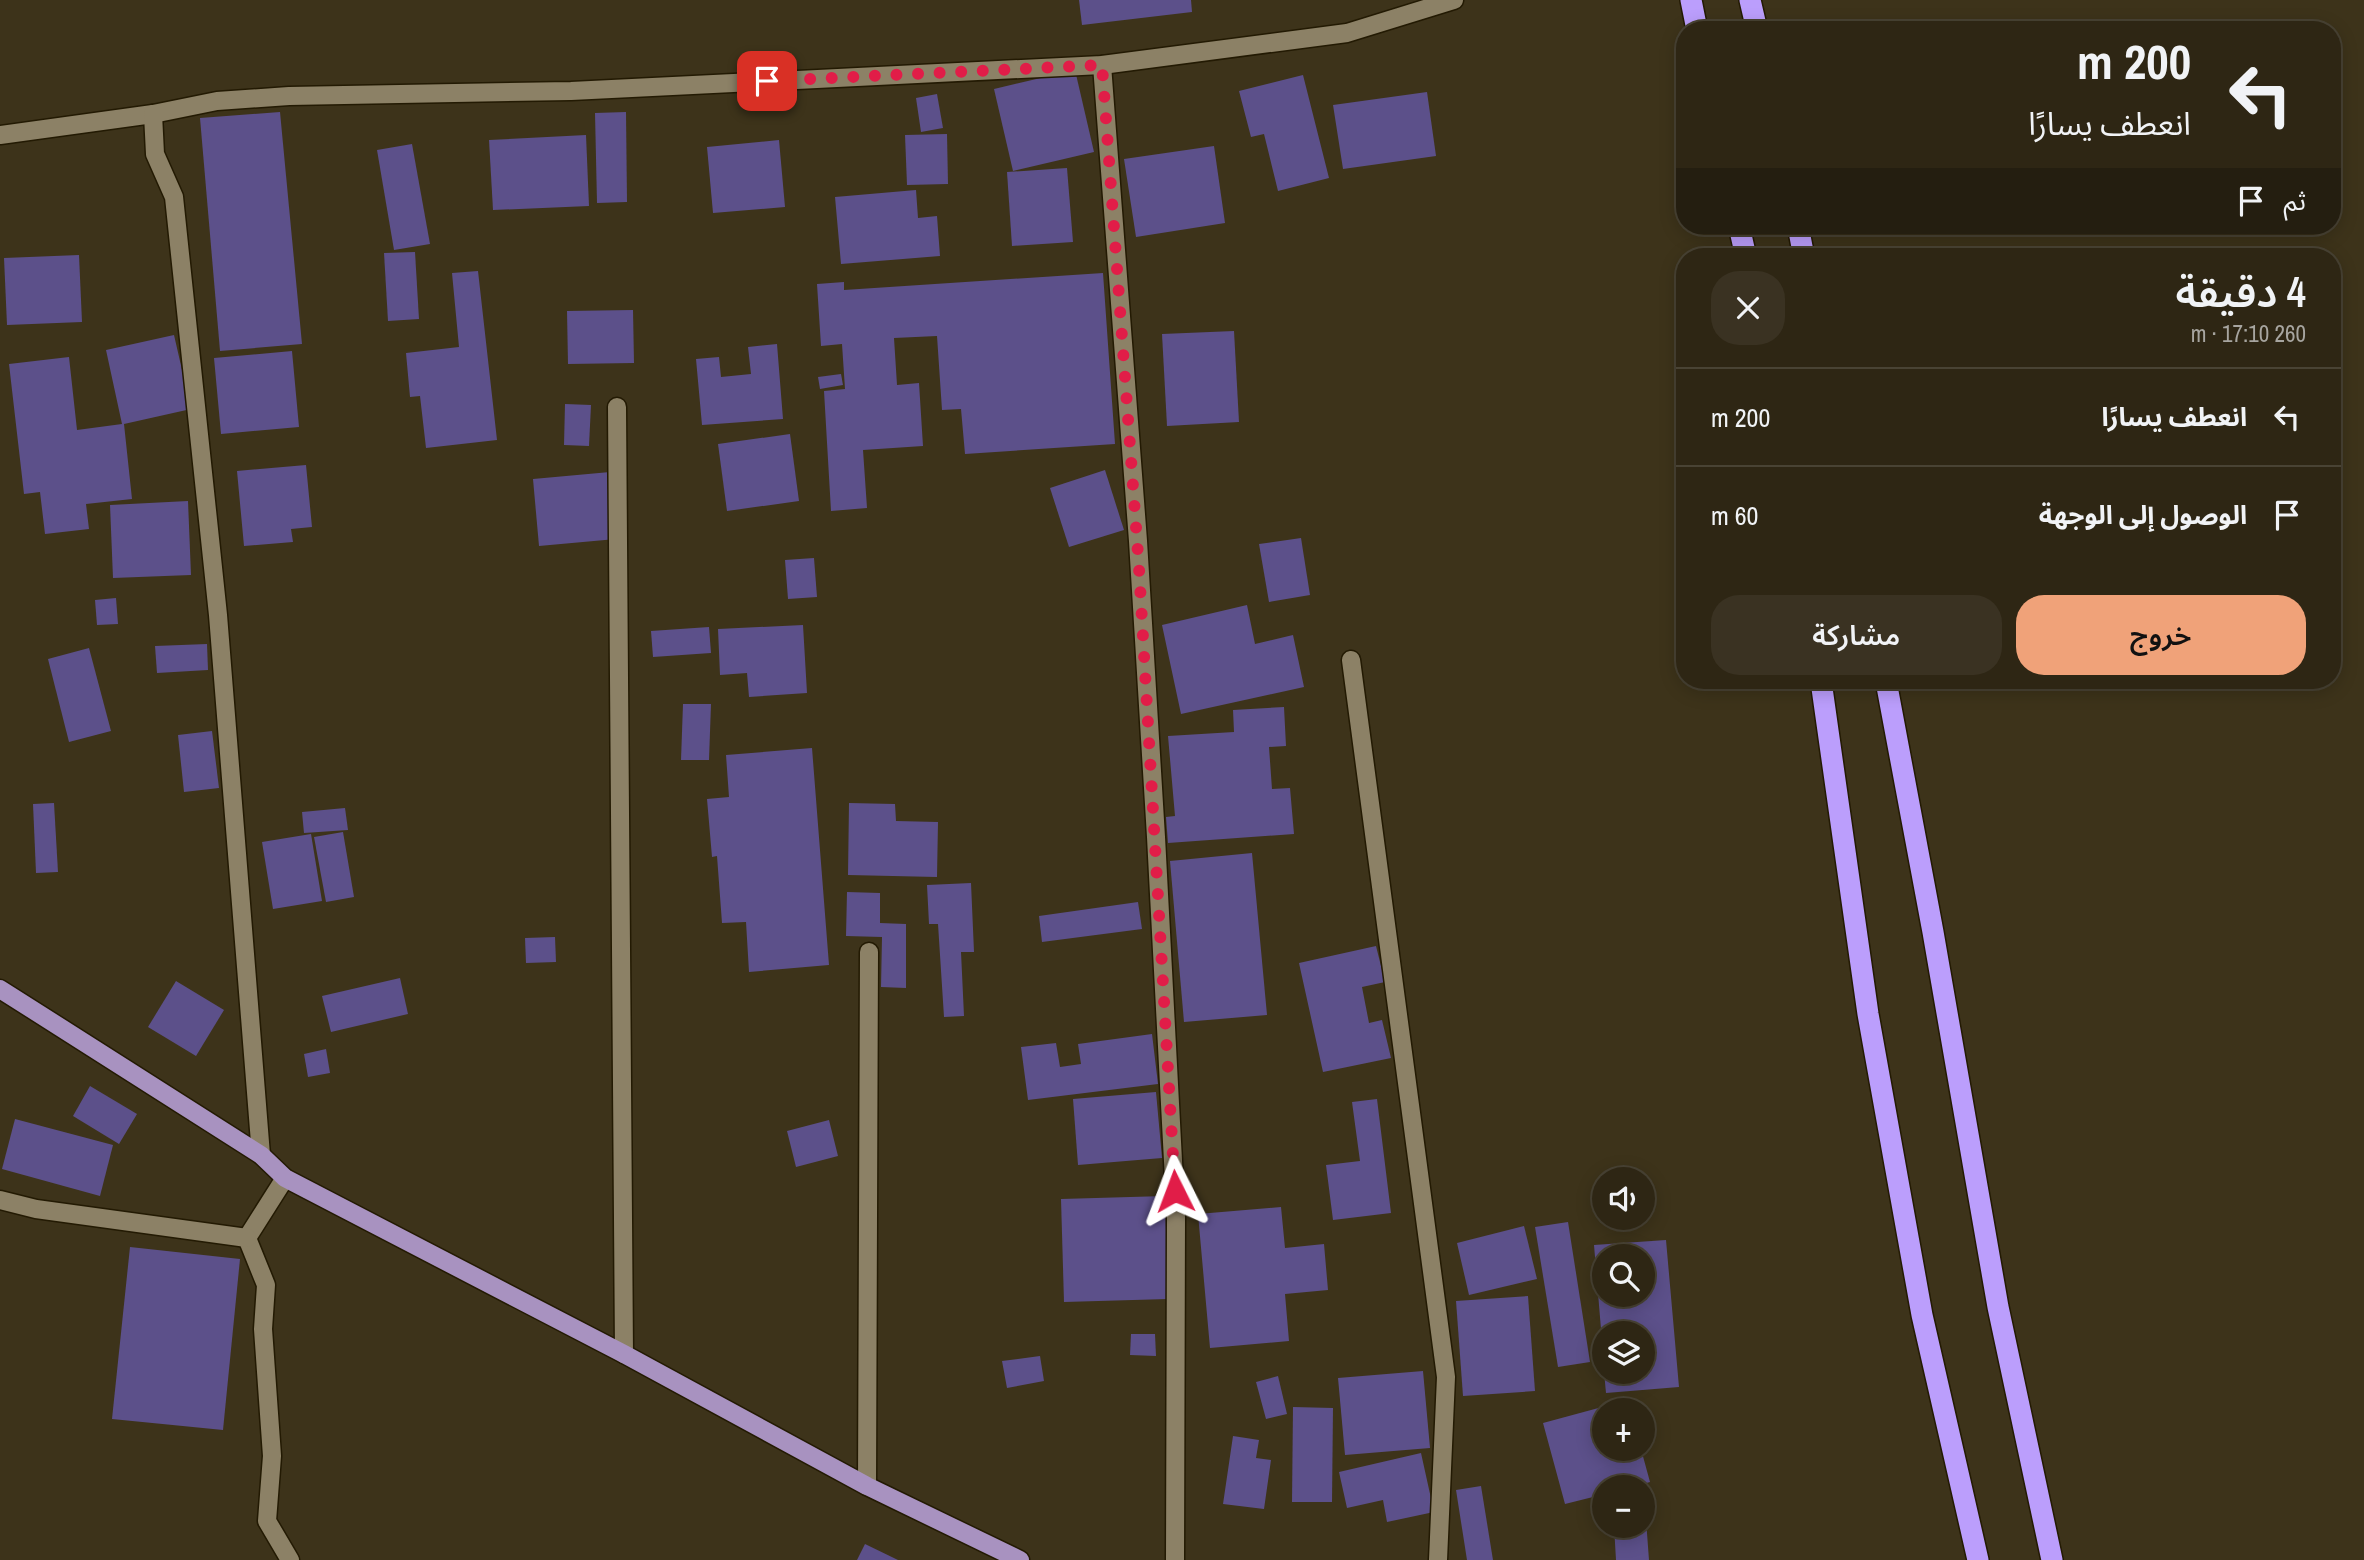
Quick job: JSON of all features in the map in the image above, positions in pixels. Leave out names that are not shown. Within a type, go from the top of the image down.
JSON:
[{"type":"highway","points":[[1691,0],[1695,21]]},
{"type":"highway","points":[[1750,0],[1755,21]]},
{"type":"highway","points":[[1822,689],[1868,1014],[1922,1315],[1978,1560]]},
{"type":"highway","points":[[1887,689],[1998,1307],[2052,1560]]},
{"type":"main road","points":[[0,989],[261,1155],[285,1178],[624,1354],[867,1486],[1020,1560]]},
{"type":"street","points":[[0,135],[153,114],[217,100],[289,96],[571,91],[1102,65],[1347,33],[1454,0]]},
{"type":"street","points":[[1102,65],[1140,582],[1176,1218],[1175,1560]]},
{"type":"street","points":[[153,114],[155,155],[174,197],[219,615],[261,1155]]},
{"type":"street","points":[[617,407],[624,1354]]},
{"type":"street","points":[[1351,660],[1446,1377],[1438,1560]]},
{"type":"street","points":[[867,1486],[869,952]]},
{"type":"street","points":[[247,1238],[285,1178]]},
{"type":"street","points":[[0,1200],[37,1209],[247,1238]]},
{"type":"street","points":[[247,1238],[266,1285],[263,1329],[272,1456],[267,1521],[290,1560]]},
{"type":"building","points":[[1079,0],[1191,0],[1192,12],[1082,25]]},
{"type":"building","points":[[1075,70],[1094,152],[1013,171],[994,89]]},
{"type":"building","points":[[1303,75],[1329,178],[1278,191],[1264,134],[1251,137],[1239,91]]},
{"type":"building","points":[[1427,92],[1436,156],[1343,169],[1333,105]]},
{"type":"building","points":[[937,94],[943,128],[921,132],[916,98]]},
{"type":"building","points":[[280,112],[302,344],[220,351],[200,118]]},
{"type":"building","points":[[626,112],[627,202],[597,203],[595,113]]},
{"type":"building","points":[[947,134],[948,184],[907,185],[905,135]]},
{"type":"building","points":[[586,135],[589,206],[493,210],[489,140]]},
{"type":"building","points":[[779,140],[785,207],[713,213],[707,147]]},
{"type":"building","points":[[412,144],[430,244],[394,250],[377,150]]},
{"type":"building","points":[[1214,146],[1225,223],[1136,237],[1124,159]]},
{"type":"building","points":[[1067,168],[1073,242],[1012,246],[1007,172]]},
{"type":"building","points":[[916,190],[918,218],[937,216],[940,256],[841,264],[835,197]]},
{"type":"building","points":[[415,252],[419,319],[388,321],[384,253]]},
{"type":"building","points":[[79,255],[82,322],[7,325],[4,258]]},
{"type":"building","points":[[478,271],[497,440],[426,448],[420,396],[410,397],[406,353],[459,347],[452,273]]},
{"type":"building","points":[[1103,273],[1115,444],[965,454],[961,409],[942,410],[937,336],[894,338],[897,385],[919,383],[923,446],[863,450],[867,508],[831,511],[824,391],[845,389],[842,344],[821,346],[817,284],[844,282],[844,290]]},
{"type":"building","points":[[633,310],[634,363],[568,364],[567,311]]},
{"type":"building","points":[[1234,331],[1239,422],[1167,426],[1162,334]]},
{"type":"building","points":[[174,335],[191,409],[124,424],[132,499],[86,504],[89,529],[45,534],[40,492],[24,494],[9,364],[69,357],[77,430],[122,424],[106,350]]},
{"type":"building","points":[[777,344],[783,419],[702,425],[696,359],[719,357],[721,377],[751,374],[748,347]]},
{"type":"building","points":[[292,351],[299,427],[221,434],[214,358]]},
{"type":"building","points":[[841,374],[843,385],[820,389],[818,377]]},
{"type":"building","points":[[565,404],[591,405],[589,446],[564,445]]},
{"type":"building","points":[[790,434],[799,501],[727,511],[718,444]]},
{"type":"building","points":[[306,465],[312,527],[291,529],[293,542],[244,546],[237,471]]},
{"type":"building","points":[[1105,470],[1124,530],[1069,547],[1050,488]]},
{"type":"building","points":[[610,472],[616,539],[539,546],[533,479]]},
{"type":"building","points":[[188,501],[191,575],[113,578],[110,505]]},
{"type":"building","points":[[1301,538],[1310,595],[1269,602],[1259,544]]},
{"type":"building","points":[[814,558],[817,597],[788,599],[785,560]]},
{"type":"building","points":[[116,598],[118,624],[97,625],[95,600]]},
{"type":"building","points":[[1247,605],[1255,644],[1293,635],[1304,687],[1181,714],[1162,625]]},
{"type":"building","points":[[803,625],[807,693],[749,697],[747,673],[720,675],[718,629]]},
{"type":"building","points":[[709,627],[711,653],[653,657],[651,631]]},
{"type":"building","points":[[207,644],[208,670],[157,673],[155,646]]},
{"type":"building","points":[[89,648],[111,731],[69,742],[48,659]]},
{"type":"building","points":[[683,704],[711,704],[709,760],[681,760]]},
{"type":"building","points":[[1284,707],[1286,746],[1269,747],[1272,789],[1290,788],[1294,834],[1168,843],[1166,817],[1175,816],[1168,736],[1234,732],[1233,710]]},
{"type":"building","points":[[212,731],[219,788],[184,792],[178,735]]},
{"type":"building","points":[[812,748],[829,965],[749,972],[746,922],[722,923],[717,856],[712,857],[707,799],[729,797],[726,755]]},
{"type":"building","points":[[54,803],[58,872],[36,873],[33,804]]},
{"type":"building","points":[[849,803],[895,804],[896,821],[938,822],[937,877],[848,875]]},
{"type":"building","points":[[345,808],[348,830],[304,833],[302,812]]},
{"type":"building","points":[[343,832],[354,897],[326,902],[314,837]]},
{"type":"building","points":[[311,834],[322,901],[273,909],[262,842]]},
{"type":"building","points":[[1252,853],[1267,1015],[1184,1022],[1170,861]]},
{"type":"building","points":[[971,883],[974,952],[961,952],[964,1016],[944,1017],[938,924],[929,924],[927,885]]},
{"type":"building","points":[[847,892],[880,893],[880,923],[906,924],[906,988],[881,987],[882,937],[846,936]]},
{"type":"building","points":[[1138,902],[1142,929],[1042,942],[1039,916]]},
{"type":"building","points":[[555,937],[556,962],[526,963],[525,938]]},
{"type":"building","points":[[1376,946],[1385,982],[1362,987],[1369,1023],[1382,1020],[1391,1058],[1323,1072],[1299,963]]},
{"type":"building","points":[[400,978],[408,1014],[331,1032],[322,996]]},
{"type":"building","points":[[176,981],[224,1010],[196,1056],[148,1027]]},
{"type":"building","points":[[1152,1034],[1158,1084],[1028,1100],[1021,1047],[1056,1043],[1060,1067],[1081,1064],[1078,1044]]},
{"type":"building","points":[[326,1049],[330,1073],[308,1077],[304,1054]]},
{"type":"building","points":[[90,1086],[137,1114],[119,1144],[73,1116]]},
{"type":"building","points":[[1156,1092],[1162,1158],[1078,1165],[1073,1099]]},
{"type":"building","points":[[1377,1099],[1391,1213],[1333,1220],[1326,1165],[1360,1161],[1352,1102]]},
{"type":"building","points":[[15,1119],[113,1145],[100,1196],[2,1169]]},
{"type":"building","points":[[829,1120],[838,1156],[796,1167],[787,1131]]},
{"type":"building","points":[[1165,1196],[1168,1299],[1064,1302],[1061,1199]]},
{"type":"building","points":[[1281,1207],[1285,1248],[1324,1244],[1328,1290],[1285,1294],[1289,1341],[1210,1348],[1198,1214]]},
{"type":"building","points":[[1568,1222],[1590,1362],[1558,1367],[1535,1227]]},
{"type":"building","points":[[1524,1226],[1537,1279],[1469,1295],[1457,1243]]},
{"type":"building","points":[[1666,1240],[1679,1387],[1606,1393],[1605,1384],[1655,1384],[1655,1321],[1600,1321],[1599,1307],[1655,1307],[1655,1244],[1608,1244]]},
{"type":"building","points":[[130,1247],[240,1259],[223,1430],[112,1419]]},
{"type":"building","points":[[1528,1296],[1535,1391],[1463,1396],[1456,1301]]},
{"type":"building","points":[[1131,1334],[1155,1334],[1156,1356],[1130,1355]]},
{"type":"building","points":[[1040,1356],[1044,1381],[1007,1388],[1002,1361]]},
{"type":"building","points":[[1423,1371],[1430,1448],[1345,1455],[1338,1378]]},
{"type":"building","points":[[1278,1376],[1287,1414],[1266,1419],[1256,1382]]},
{"type":"building","points":[[1293,1407],[1333,1408],[1332,1502],[1292,1502]]},
{"type":"building","points":[[1592,1410],[1592,1461],[1644,1461],[1648,1475],[1592,1475],[1592,1497],[1565,1504],[1543,1423]]},
{"type":"building","points":[[1233,1436],[1259,1440],[1256,1458],[1271,1460],[1264,1509],[1223,1504]]},
{"type":"building","points":[[1421,1453],[1434,1512],[1387,1522],[1383,1500],[1347,1508],[1339,1472]]},
{"type":"building","points":[[1481,1486],[1493,1560],[1467,1560],[1456,1490]]},
{"type":"building","points":[[1615,1538],[1647,1538],[1649,1560],[1616,1560]]},
{"type":"building","points":[[865,1544],[898,1560],[857,1560]]},
{"type":"route","points":[[767,81],[1102,65],[1139,568],[1175,1191]]}]
